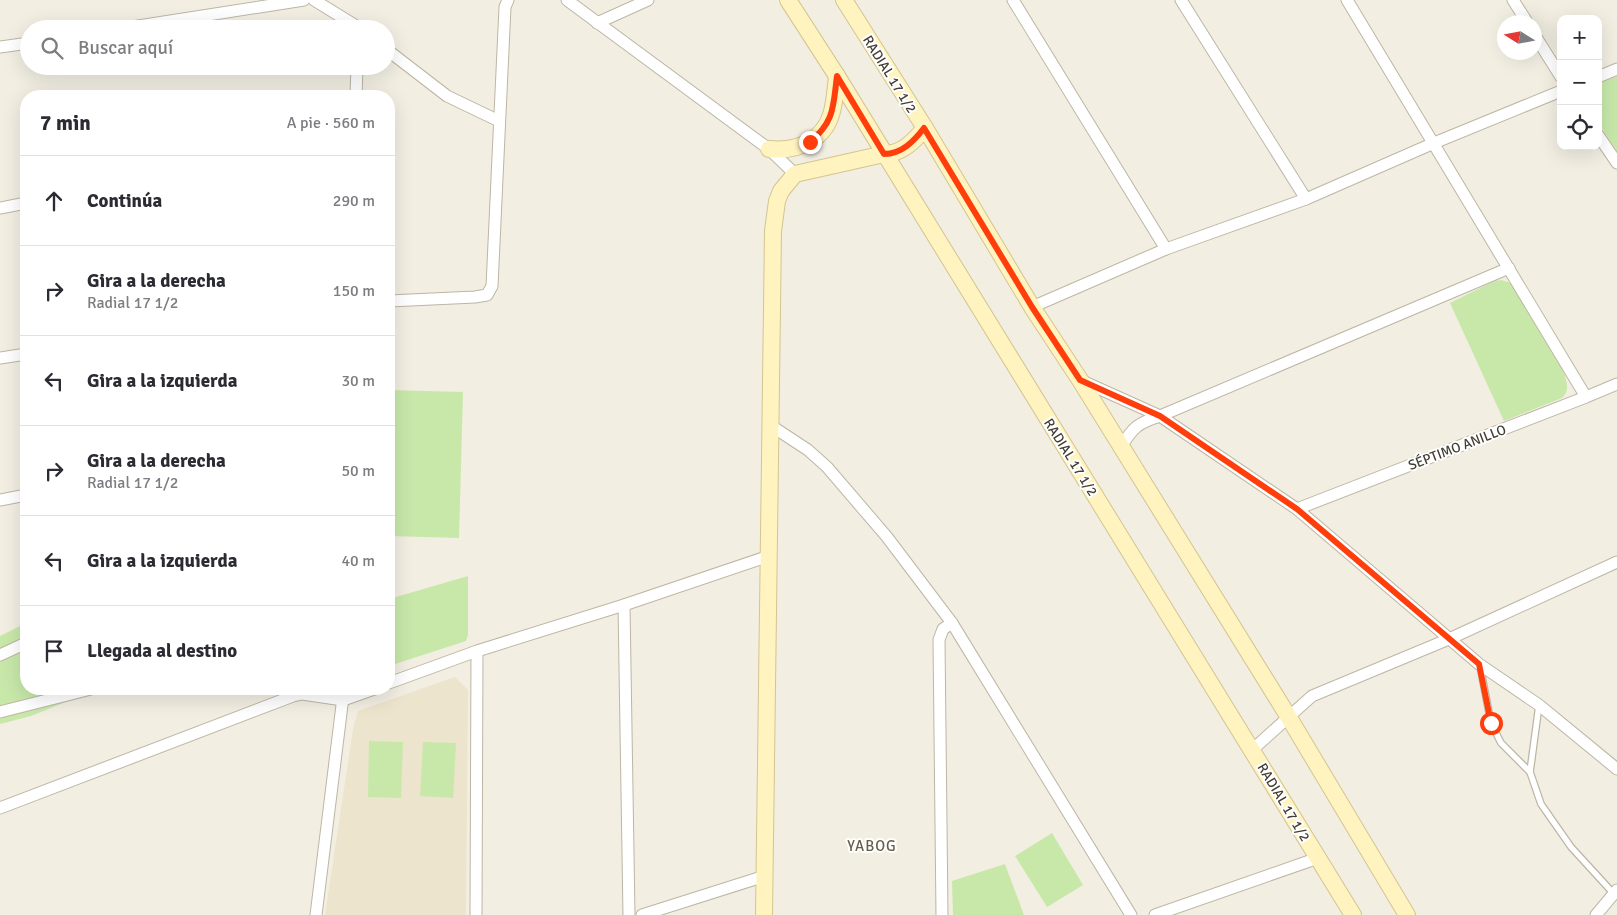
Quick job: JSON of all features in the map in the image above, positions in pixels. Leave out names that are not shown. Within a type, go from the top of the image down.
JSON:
[{"type":"street","points":[[176,20],[304,0]]},
{"type":"street","points":[[314,0],[346,20]]},
{"type":"street","points":[[395,301],[474,297],[487,295],[492,286],[505,7],[508,0]]},
{"type":"street","points":[[567,0],[768,150],[795,174]]},
{"type":"street","points":[[597,23],[646,0]]},
{"type":"street","name":"RADIAL 17 1/2","points":[[788,0],[837,76],[1354,915]]},
{"type":"street","name":"RADIAL 17 1/2","points":[[844,0],[1032,307],[1122,447],[1288,716],[1407,915]]},
{"type":"street","points":[[1013,0],[1166,249]]},
{"type":"street","points":[[1181,0],[1306,199]]},
{"type":"street","points":[[1347,0],[1586,397]]},
{"type":"street","points":[[1513,0],[1523,15]]},
{"type":"street","points":[[0,47],[20,44]]},
{"type":"street","points":[[1542,47],[1557,71]]},
{"type":"street","points":[[395,56],[447,96],[500,121]]},
{"type":"street","points":[[1602,75],[1617,69]]},
{"type":"street","points":[[356,90],[357,75]]},
{"type":"street","points":[[768,150],[783,151],[797,148],[810,142],[820,133],[829,121],[833,108],[837,76]]},
{"type":"street","points":[[1032,307],[1166,249],[1306,199],[1434,143],[1557,93]]},
{"type":"street","points":[[764,915],[773,231],[777,201],[795,174],[884,154],[893,154],[905,148],[916,139],[924,128]]},
{"type":"street","points":[[1602,140],[1617,163]]},
{"type":"street","points":[[0,208],[20,204]]},
{"type":"street","points":[[1122,447],[1130,432],[1144,421],[1160,416],[1510,268]]},
{"type":"street","points":[[0,358],[20,355]]},
{"type":"street","points":[[1080,380],[1160,416],[1297,509],[1479,664],[1539,705],[1617,769]]},
{"type":"street","name":"SÉPTIMO ANILLO","points":[[1297,509],[1617,384]]},
{"type":"street","points":[[770,425],[808,450],[827,467],[888,537],[952,623],[1131,915]]},
{"type":"street","points":[[0,500],[20,496]]},
{"type":"street","points":[[395,681],[477,651],[624,605],[769,556]]},
{"type":"street","points":[[1252,750],[1312,696],[1449,639],[1617,562]]},
{"type":"street","points":[[624,605],[629,915]]},
{"type":"street","points":[[942,915],[939,640],[942,629],[952,623]]},
{"type":"street","points":[[0,655],[20,646]]},
{"type":"street","points":[[476,915],[477,651]]},
{"type":"street","points":[[0,712],[67,695]]},
{"type":"street","points":[[0,808],[298,695]]},
{"type":"street","points":[[316,915],[343,695]]},
{"type":"street","points":[[1155,915],[1318,858]]},
{"type":"street","points":[[642,915],[765,876]]},
{"type":"street","points":[[1596,915],[1615,892]]},
{"type":"lane","points":[[1479,664],[1491,723],[1501,743],[1530,772],[1541,804],[1571,847],[1615,892]]},
{"type":"lane","points":[[1530,772],[1539,705]]},
{"type":"shaded area","points":[[455,677],[468,690],[466,915],[325,915],[353,729],[358,711]]},
{"type":"green space","points":[[1617,76],[1617,152],[1602,128],[1602,82]]},
{"type":"green space","points":[[1501,280],[1516,287],[1538,322],[1555,351],[1566,378],[1567,388],[1562,398],[1504,421],[1450,303],[1494,281]]},
{"type":"green space","points":[[395,390],[463,392],[459,538],[395,536]]},
{"type":"green space","points":[[468,576],[468,635],[466,641],[395,664],[395,597]]},
{"type":"green space","points":[[20,626],[20,695],[83,695],[31,716],[0,724],[0,636]]},
{"type":"green space","points":[[369,741],[403,742],[401,798],[368,797]]},
{"type":"green space","points":[[423,742],[456,743],[453,798],[420,796]]},
{"type":"green space","points":[[1052,833],[1083,885],[1047,907],[1015,856]]},
{"type":"green space","points":[[1005,864],[1024,915],[953,915],[952,881]]},
{"type":"district","name":"YABOG","points":[[872,846]]},
{"type":"route","points":[[810,142],[829,121],[833,108],[837,76],[884,154],[893,154],[905,148],[916,139],[924,128],[1032,307],[1080,380],[1160,416],[1297,509],[1479,664],[1491,723]]}]
